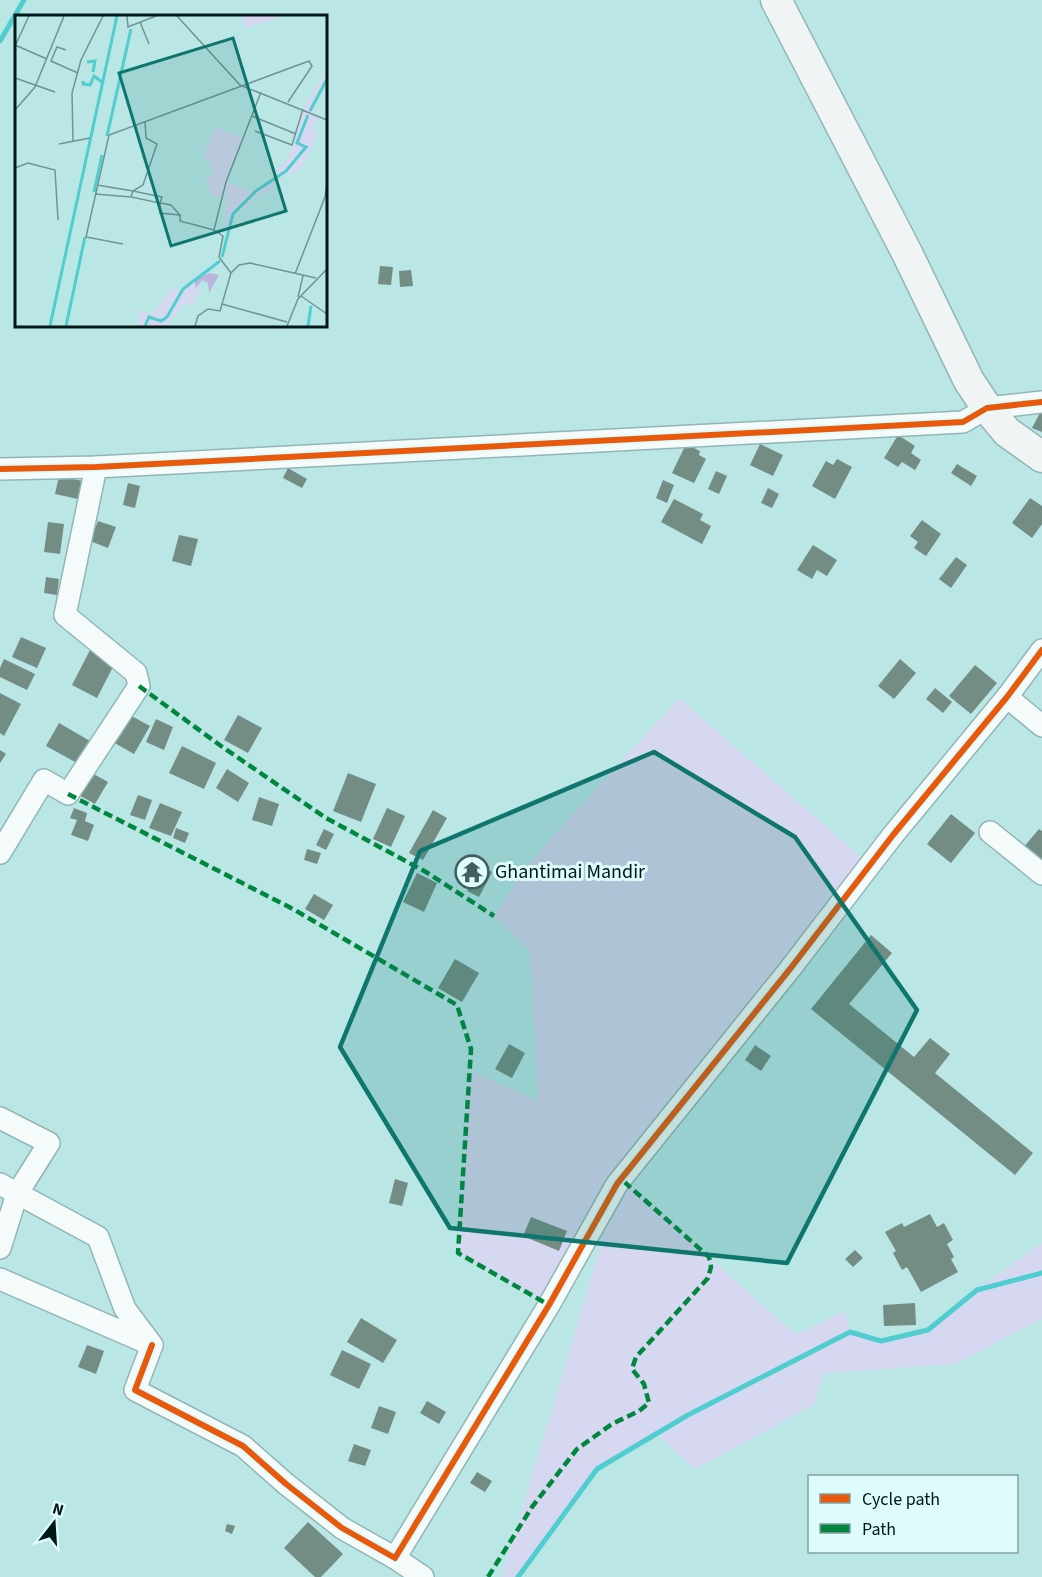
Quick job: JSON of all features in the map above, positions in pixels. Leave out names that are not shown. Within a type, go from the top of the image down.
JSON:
[{"type":"main road","points":[[776,0],[907,253],[969,381],[1007,432],[1042,457]]},
{"type":"street","points":[[0,469],[96,467],[963,422],[987,408],[1042,402]]},
{"type":"street","points":[[0,853],[44,780],[68,794],[139,686],[136,673],[65,615],[96,467]]},
{"type":"street","points":[[395,1558],[549,1305],[617,1184],[1042,651]]},
{"type":"street","points":[[1006,697],[1042,726]]},
{"type":"street","points":[[990,832],[1042,874]]},
{"type":"street","points":[[0,1118],[49,1143],[9,1189],[0,1248]]},
{"type":"street","points":[[9,1189],[98,1237],[125,1309],[152,1345]]},
{"type":"street","points":[[0,1279],[152,1345]]},
{"type":"street","points":[[152,1345],[135,1390],[243,1446],[286,1484],[342,1528],[423,1577]]},
{"type":"highlighted area","points":[[654,752],[795,837],[917,1010],[787,1263],[450,1228],[340,1047],[420,851]]},
{"type":"shaded area","points":[[679,698],[870,865],[621,1179],[796,1335],[845,1311],[850,1332],[881,1341],[928,1330],[977,1289],[1042,1243],[1042,1319],[955,1364],[824,1373],[814,1405],[695,1469],[656,1434],[597,1469],[518,1577],[502,1577],[620,1181],[549,1305],[458,1253],[469,1070],[538,1101],[530,951],[494,916],[527,865]]},
{"type":"building","points":[[380,266],[393,267],[391,285],[378,284]]},
{"type":"building","points":[[411,270],[413,286],[400,287],[399,271]]},
{"type":"building","points":[[1042,409],[1042,432],[1032,428]]},
{"type":"building","points":[[898,435],[915,446],[911,453],[921,460],[915,470],[902,462],[898,467],[884,458]]},
{"type":"building","points":[[686,444],[700,451],[699,455],[706,459],[694,483],[672,473]]},
{"type":"building","points":[[760,444],[783,455],[773,476],[750,465]]},
{"type":"building","points":[[837,459],[852,467],[835,499],[812,486],[826,461],[833,465]]},
{"type":"building","points":[[957,464],[977,476],[971,486],[951,473]]},
{"type":"building","points":[[288,468],[307,479],[302,488],[283,478]]},
{"type":"building","points":[[716,471],[727,476],[719,494],[708,489]]},
{"type":"building","points":[[59,476],[82,481],[78,499],[55,494]]},
{"type":"building","points":[[663,480],[674,485],[667,503],[656,498]]},
{"type":"building","points":[[128,483],[140,486],[135,508],[123,505]]},
{"type":"building","points":[[768,488],[779,494],[772,508],[761,503]]},
{"type":"building","points":[[1030,498],[1042,506],[1042,524],[1032,538],[1012,523]]},
{"type":"building","points":[[674,499],[703,514],[700,520],[711,526],[702,544],[661,522]]},
{"type":"building","points":[[922,520],[941,534],[926,556],[914,548],[918,542],[910,536]]},
{"type":"building","points":[[98,521],[116,527],[108,548],[90,541]]},
{"type":"building","points":[[48,522],[64,524],[60,554],[44,552]]},
{"type":"building","points":[[179,535],[198,539],[191,566],[172,561]]},
{"type":"building","points":[[813,545],[837,560],[827,576],[817,570],[812,579],[797,570]]},
{"type":"building","points":[[956,557],[967,565],[951,588],[939,579]]},
{"type":"building","points":[[46,577],[59,579],[57,595],[44,593]]},
{"type":"building","points":[[21,637],[46,648],[37,668],[12,657]]},
{"type":"building","points":[[90,650],[115,663],[97,698],[72,685]]},
{"type":"building","points":[[4,659],[35,674],[27,690],[0,677],[0,668]]},
{"type":"building","points":[[900,659],[916,673],[894,699],[878,686]]},
{"type":"building","points":[[975,665],[997,683],[971,714],[949,696]]},
{"type":"building","points":[[935,688],[952,702],[943,713],[926,699]]},
{"type":"building","points":[[0,693],[21,704],[4,736],[0,733]]},
{"type":"building","points":[[128,714],[150,726],[134,754],[113,742]]},
{"type":"building","points":[[238,715],[262,728],[248,753],[224,740]]},
{"type":"building","points":[[156,719],[173,727],[164,750],[146,742]]},
{"type":"building","points":[[59,723],[90,741],[77,763],[46,746]]},
{"type":"building","points":[[182,746],[216,763],[204,789],[169,773]]},
{"type":"building","points":[[0,750],[6,754],[0,763]]},
{"type":"building","points":[[227,769],[249,783],[238,802],[216,788]]},
{"type":"building","points":[[88,771],[108,782],[95,804],[75,793]]},
{"type":"building","points":[[348,773],[376,784],[361,822],[333,811]]},
{"type":"building","points":[[138,795],[152,800],[145,820],[130,815]]},
{"type":"building","points":[[259,797],[279,804],[272,826],[252,820]]},
{"type":"building","points":[[160,803],[182,812],[171,836],[149,828]]},
{"type":"building","points":[[74,808],[87,813],[85,821],[94,825],[88,841],[71,835],[77,820],[70,818]]},
{"type":"building","points":[[387,808],[405,816],[391,847],[373,839]]},
{"type":"building","points":[[433,810],[447,818],[423,860],[409,853]]},
{"type":"building","points":[[951,814],[975,833],[951,863],[927,844]]},
{"type":"building","points":[[176,828],[189,833],[185,843],[173,838]]},
{"type":"building","points":[[324,829],[334,834],[326,850],[316,845]]},
{"type":"building","points":[[1039,829],[1042,831],[1042,863],[1023,848]]},
{"type":"building","points":[[307,849],[321,853],[317,864],[304,860]]},
{"type":"building","points":[[481,866],[492,872],[479,897],[467,891]]},
{"type":"building","points":[[417,873],[437,883],[424,912],[403,902]]},
{"type":"building","points":[[314,894],[333,905],[324,920],[305,909]]},
{"type":"building","points":[[871,935],[892,953],[849,1004],[914,1057],[930,1038],[950,1054],[935,1073],[1033,1153],[1015,1175],[811,1009]]},
{"type":"building","points":[[455,959],[479,973],[462,1002],[438,988]]},
{"type":"building","points":[[509,1044],[525,1053],[512,1078],[495,1069]]},
{"type":"building","points":[[755,1045],[771,1056],[761,1071],[745,1060]]},
{"type":"building","points":[[395,1179],[408,1183],[402,1206],[389,1203]]},
{"type":"building","points":[[930,1214],[937,1227],[944,1223],[953,1240],[947,1244],[958,1272],[921,1292],[907,1267],[902,1270],[893,1253],[896,1251],[885,1232],[902,1223],[904,1227]]},
{"type":"building","points":[[531,1217],[567,1231],[559,1251],[523,1236]]},
{"type":"building","points":[[855,1250],[863,1258],[853,1267],[845,1259]]},
{"type":"building","points":[[915,1303],[916,1325],[884,1326],[883,1305]]},
{"type":"building","points":[[361,1318],[397,1340],[383,1363],[347,1342]]},
{"type":"building","points":[[87,1345],[104,1351],[96,1374],[78,1367]]},
{"type":"building","points":[[342,1350],[371,1364],[359,1389],[330,1375]]},
{"type":"building","points":[[427,1401],[446,1412],[439,1424],[420,1413]]},
{"type":"building","points":[[379,1406],[396,1412],[388,1434],[371,1428]]},
{"type":"building","points":[[354,1444],[371,1450],[365,1466],[348,1461]]},
{"type":"building","points":[[477,1472],[492,1481],[485,1492],[470,1483]]},
{"type":"building","points":[[308,1522],[343,1554],[321,1577],[315,1577],[284,1548]]},
{"type":"building","points":[[227,1524],[235,1526],[232,1534],[225,1531]]},
{"type":"waterway","points":[[15,15],[24,0]]},
{"type":"waterway","points":[[0,41],[15,15]]},
{"type":"waterway","points":[[518,1577],[597,1469],[688,1415],[850,1332],[881,1341],[928,1330],[977,1290],[1042,1273]]},
{"type":"marked path","points":[[139,686],[326,818],[426,872],[494,916]]},
{"type":"marked path","points":[[68,794],[293,909],[457,1005],[471,1049],[458,1253],[549,1305]]},
{"type":"marked path","points":[[488,1577],[532,1507],[577,1449],[612,1424],[639,1411],[649,1403],[644,1384],[632,1369],[636,1357],[708,1278],[711,1267],[709,1257],[621,1179]]},
{"type":"cycle path","points":[[0,469],[96,467],[963,422],[987,408],[1042,402]]},
{"type":"cycle path","points":[[152,1345],[135,1390],[243,1446],[286,1484],[342,1528],[395,1558],[549,1305],[617,1184],[790,969],[893,835],[1007,697],[1042,650]]},
{"type":"place","name":"Ghantimai Mandir","points":[[472,872]]}]
